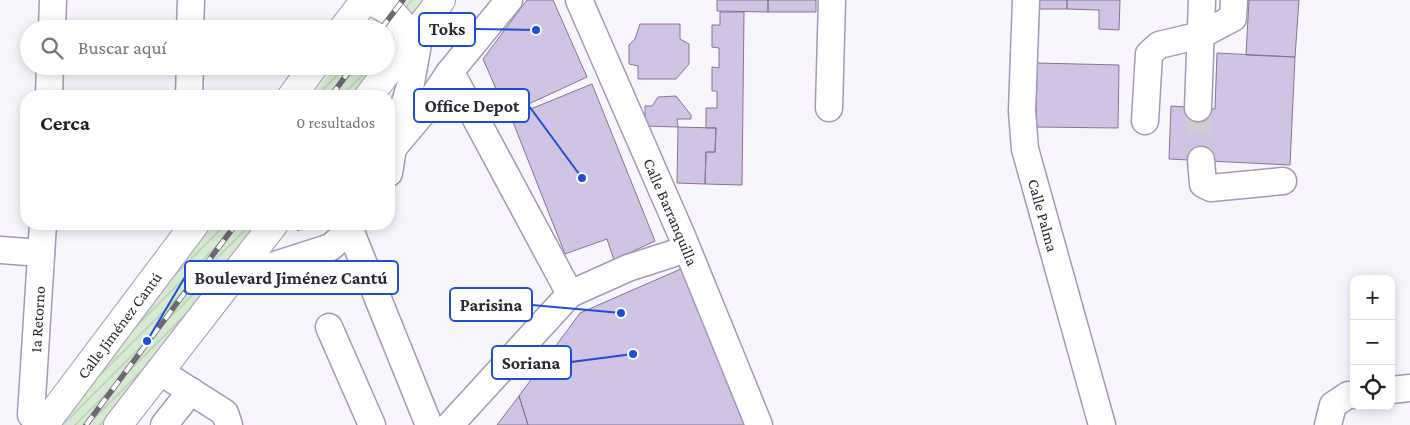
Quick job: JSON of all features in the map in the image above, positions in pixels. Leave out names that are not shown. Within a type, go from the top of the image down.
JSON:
[{"type":"main road","points":[[350,20],[366,0],[382,5],[394,12],[409,43]]},
{"type":"main road","points":[[395,68],[409,43],[441,0]]},
{"type":"main road","points":[[296,90],[307,75]]},
{"type":"main road","points":[[383,90],[391,75]]},
{"type":"main road","name":"Calle Jiménez Cantú","points":[[38,420],[188,230]]},
{"type":"main road","points":[[118,425],[254,250],[281,230]]},
{"type":"street","points":[[52,20],[53,0]]},
{"type":"street","points":[[190,20],[191,0]]},
{"type":"street","points":[[395,149],[449,73],[509,0]]},
{"type":"street","name":"Calle Barranquilla","points":[[579,0],[685,242],[759,425]]},
{"type":"street","points":[[829,108],[832,0]]},
{"type":"street","name":"Calle Palma","points":[[1026,0],[1022,111],[1025,149],[1102,425]]},
{"type":"street","points":[[1198,108],[1202,0]]},
{"type":"street","points":[[1145,121],[1149,54],[1159,45],[1201,35],[1233,18],[1234,0]]},
{"type":"street","points":[[395,142],[411,82],[409,43]]},
{"type":"street","points":[[449,73],[455,80],[570,294]]},
{"type":"street","points":[[49,90],[50,75]]},
{"type":"street","points":[[189,90],[190,75]]},
{"type":"street","points":[[1201,160],[1203,184],[1211,188],[1284,181]]},
{"type":"street","name":"1a Retorno","points":[[38,420],[43,230]]},
{"type":"street","points":[[254,250],[352,230]]},
{"type":"street","points":[[234,278],[331,247],[352,230]]},
{"type":"street","points":[[352,230],[430,425]]},
{"type":"street","points":[[450,425],[570,294],[628,268],[663,241],[685,242]]},
{"type":"street","points":[[0,250],[42,253]]},
{"type":"street","points":[[329,327],[367,421]]},
{"type":"street","points":[[159,371],[225,413],[229,425]]},
{"type":"street","points":[[1395,390],[1410,388]]},
{"type":"street","points":[[164,425],[191,391]]},
{"type":"street","points":[[1328,425],[1333,405],[1350,395]]},
{"type":"green space","points":[[386,0],[427,0],[395,41],[395,20],[371,20]]},
{"type":"green space","points":[[328,75],[369,75],[358,90],[317,90]]},
{"type":"green space","points":[[207,230],[253,230],[107,425],[63,425]]},
{"type":"building","points":[[527,0],[553,0],[587,77],[507,114],[483,59]]},
{"type":"building","points":[[717,0],[768,0],[768,12],[717,11]]},
{"type":"building","points":[[768,0],[816,0],[816,12],[768,12]]},
{"type":"building","points":[[1038,0],[1067,0],[1067,9],[1037,9]]},
{"type":"building","points":[[1067,0],[1120,0],[1119,30],[1099,29],[1099,10],[1067,9]]},
{"type":"building","points":[[1249,0],[1299,0],[1295,57],[1246,55]]},
{"type":"building","points":[[720,12],[744,12],[742,185],[705,184],[706,152],[715,152],[716,128],[706,128],[706,108],[717,108],[717,91],[712,91],[712,67],[719,68],[719,48],[712,47],[712,25],[720,25]]},
{"type":"building","points":[[640,24],[680,24],[680,39],[689,44],[689,64],[676,79],[638,79],[638,66],[629,64],[629,45],[635,39]]},
{"type":"building","points":[[1217,53],[1295,57],[1290,165],[1169,159],[1171,106],[1215,109]]},
{"type":"building","points":[[1037,63],[1119,65],[1118,128],[1036,127]]},
{"type":"building","points":[[592,84],[655,241],[614,260],[607,239],[565,254],[511,117]]},
{"type":"building","points":[[676,96],[691,115],[691,119],[677,119],[678,127],[645,126],[645,106],[652,106],[658,97]]},
{"type":"building","points":[[678,127],[716,128],[715,152],[706,152],[705,184],[677,183]]},
{"type":"building","points":[[683,268],[744,425],[528,425],[519,396],[580,313]]},
{"type":"building","points":[[519,396],[528,425],[497,425]]},
{"type":"tunnel","points":[[1198,108],[1201,160]]},
{"type":"railway","points":[[388,20],[403,0]]},
{"type":"railway","points":[[335,90],[346,75]]},
{"type":"railway","points":[[86,425],[232,230]]},
{"type":"place","name":"Toks","points":[[536,30]]},
{"type":"place","name":"Office Depot","points":[[582,178]]},
{"type":"place","name":"Parisina","points":[[621,313]]},
{"type":"place","name":"Boulevard Jiménez Cantú","points":[[147,341]]},
{"type":"place","name":"Soriana","points":[[633,354]]}]
